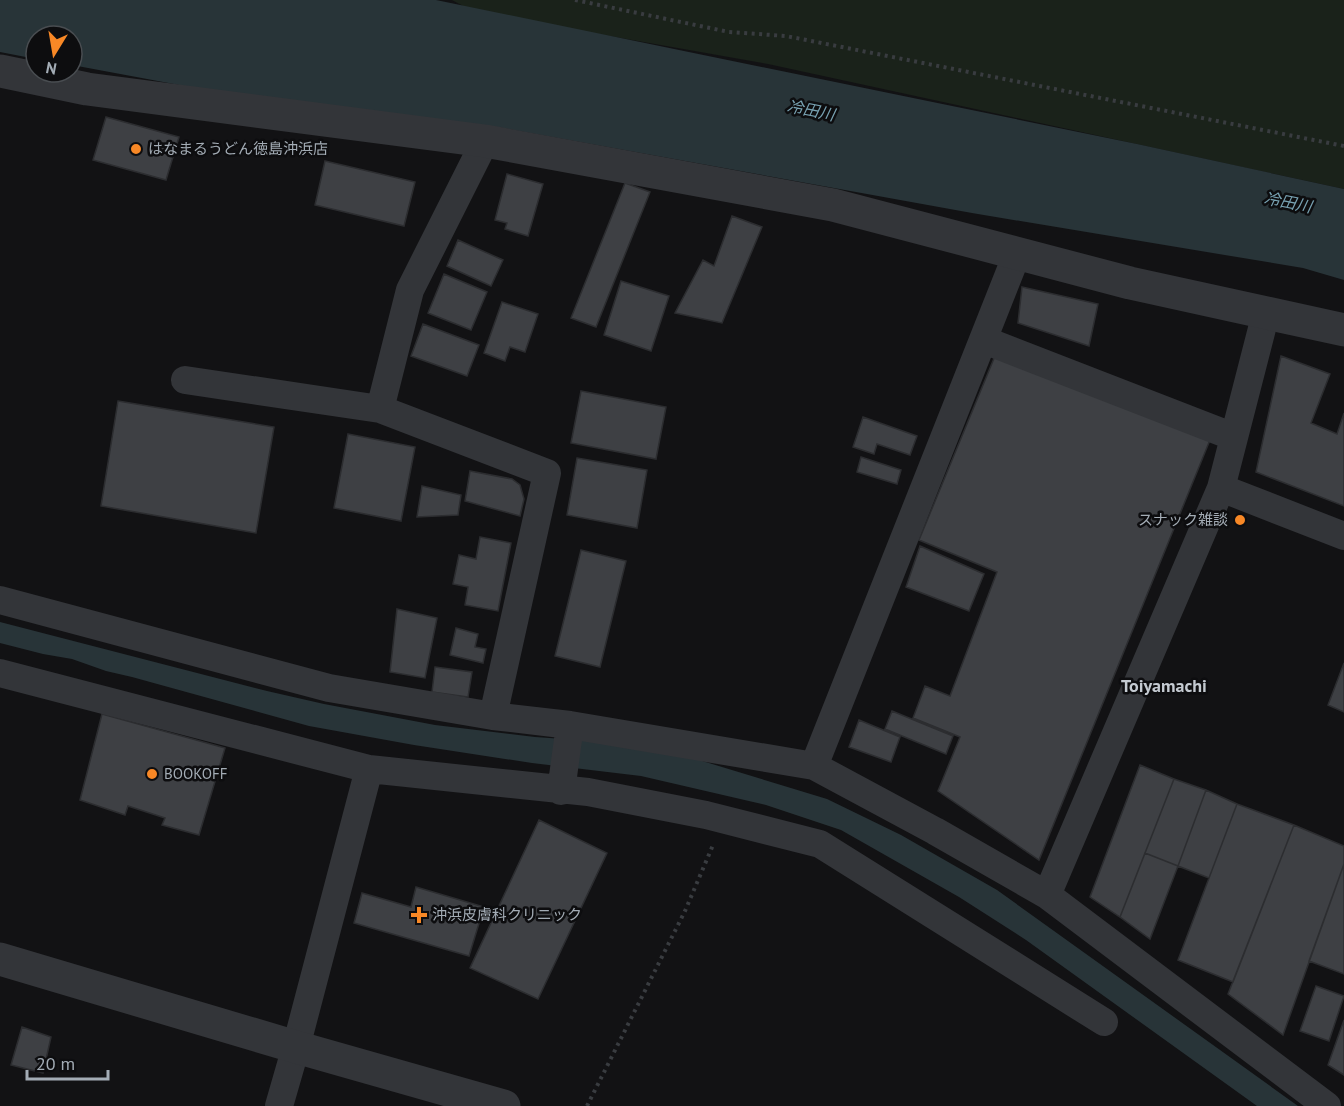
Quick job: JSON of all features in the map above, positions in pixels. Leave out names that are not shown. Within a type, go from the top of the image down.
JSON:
[{"type":"street","points":[[0,71],[87,89],[485,141],[833,205],[1130,284],[1344,330]]},
{"type":"street","points":[[380,409],[410,290],[485,141]]},
{"type":"street","points":[[814,766],[1017,254]]},
{"type":"street","points":[[1047,895],[1221,488],[1266,313]]},
{"type":"street","points":[[984,340],[1234,437]]},
{"type":"street","points":[[185,380],[380,409],[547,473],[493,716]]},
{"type":"street","points":[[1221,488],[1344,536]]},
{"type":"street","points":[[0,600],[329,688],[814,766],[1047,895],[1327,1106]]},
{"type":"street","points":[[0,673],[369,769],[561,791],[588,792],[706,815],[819,844],[1104,1022]]},
{"type":"street","points":[[561,791],[570,725]]},
{"type":"street","points":[[279,1106],[369,769]]},
{"type":"street","points":[[0,959],[504,1106]]},
{"type":"path","points":[[575,0],[729,32],[786,36],[1344,146]]},
{"type":"path","points":[[587,1106],[685,911],[715,841]]},
{"type":"shaded area","points":[[452,0],[1344,0],[1344,189],[768,64],[542,24],[465,7]]},
{"type":"water","name":"冷田川","points":[[0,0],[436,0],[1137,144],[1344,189],[1344,280],[1303,268],[972,213],[503,128],[190,87],[84,67],[84,24],[24,24],[24,57],[0,52]]},
{"type":"water","points":[[0,622],[324,704],[435,725],[535,737],[593,741],[699,760],[827,799],[901,835],[997,890],[1298,1106],[1257,1106],[1026,940],[959,897],[841,830],[766,805],[641,776],[532,763],[309,726],[106,671],[72,659],[0,643]]},
{"type":"building","name":"はなまるうどん徳島沖浜店","points":[[106,117],[179,137],[166,180],[93,160]]},
{"type":"building","points":[[325,161],[415,182],[404,226],[315,205]]},
{"type":"building","points":[[507,174],[543,184],[528,236],[505,229],[507,223],[495,220]]},
{"type":"building","points":[[625,183],[650,192],[596,327],[571,318]]},
{"type":"building","points":[[732,216],[762,227],[722,323],[675,313],[703,260],[714,266]]},
{"type":"building","points":[[458,240],[503,260],[491,286],[447,266]]},
{"type":"building","points":[[444,274],[487,292],[471,330],[428,313]]},
{"type":"building","points":[[621,281],[669,296],[651,351],[604,335]]},
{"type":"building","points":[[1022,287],[1098,304],[1089,346],[1018,323]]},
{"type":"building","points":[[502,302],[538,314],[525,352],[510,347],[505,361],[484,353]]},
{"type":"building","points":[[423,324],[479,345],[467,376],[411,356]]},
{"type":"building","points":[[995,356],[1210,440],[1039,860],[938,791],[960,737],[913,718],[925,686],[950,696],[997,572],[919,540]]},
{"type":"building","points":[[1281,356],[1330,374],[1311,423],[1337,434],[1344,413],[1344,506],[1256,472]]},
{"type":"building","points":[[581,391],[666,407],[656,459],[571,443]]},
{"type":"building","points":[[118,401],[274,427],[256,533],[101,506]]},
{"type":"building","points":[[863,417],[917,436],[910,455],[877,444],[874,454],[853,447]]},
{"type":"building","points":[[348,434],[415,447],[401,521],[334,508]]},
{"type":"building","points":[[861,457],[901,470],[897,484],[857,472]]},
{"type":"building","points":[[577,458],[647,470],[637,528],[567,515]]},
{"type":"building","points":[[470,471],[512,479],[520,485],[524,499],[520,516],[465,501]]},
{"type":"building","points":[[422,486],[461,495],[458,515],[417,517]]},
{"type":"building","points":[[480,537],[511,543],[498,611],[465,605],[468,587],[453,584],[459,555],[476,559]]},
{"type":"building","points":[[920,546],[984,574],[969,611],[906,587]]},
{"type":"building","points":[[581,550],[626,561],[600,667],[555,656]]},
{"type":"building","points":[[397,609],[437,618],[425,678],[390,672]]},
{"type":"building","points":[[456,628],[478,634],[475,647],[486,649],[483,663],[450,655]]},
{"type":"building","points":[[1344,663],[1344,712],[1328,705]]},
{"type":"building","points":[[435,667],[472,672],[468,697],[432,692]]},
{"type":"building","points":[[892,711],[953,736],[946,754],[885,729]]},
{"type":"building","name":"BOOKOFF","points":[[102,714],[225,748],[199,835],[162,825],[165,818],[128,806],[125,815],[80,800]]},
{"type":"building","points":[[859,720],[900,737],[891,762],[849,747]]},
{"type":"building","points":[[1140,765],[1174,779],[1120,917],[1090,897]]},
{"type":"building","points":[[1174,779],[1206,790],[1178,866],[1145,853]]},
{"type":"building","points":[[1206,790],[1237,804],[1209,878],[1178,866]]},
{"type":"building","points":[[1237,804],[1294,825],[1233,982],[1178,960]]},
{"type":"building","points":[[539,820],[607,853],[538,999],[470,968]]},
{"type":"building","points":[[1294,825],[1344,846],[1344,864],[1283,1035],[1228,994]]},
{"type":"building","points":[[1145,853],[1178,866],[1150,939],[1120,917]]},
{"type":"building","points":[[1344,864],[1344,974],[1309,961]]},
{"type":"building","name":"沖浜皮膚科クリニック","points":[[416,887],[484,907],[469,956],[354,923],[362,893],[411,907]]},
{"type":"building","points":[[1316,986],[1344,996],[1329,1041],[1300,1031]]},
{"type":"building","points":[[1344,1020],[1344,1075],[1328,1065]]},
{"type":"building","points":[[22,1027],[51,1037],[43,1073],[11,1065]]},
{"type":"place","name":"はなまるうどん徳島沖浜店","points":[[136,149]]},
{"type":"place","name":"スナック雑談","points":[[1240,520]]},
{"type":"place","name":"BOOKOFF","points":[[152,774]]},
{"type":"place","name":"沖浜皮膚科クリニック","points":[[419,915]]},
{"type":"district","name":"Toiyamachi","points":[[1164,686]]}]
